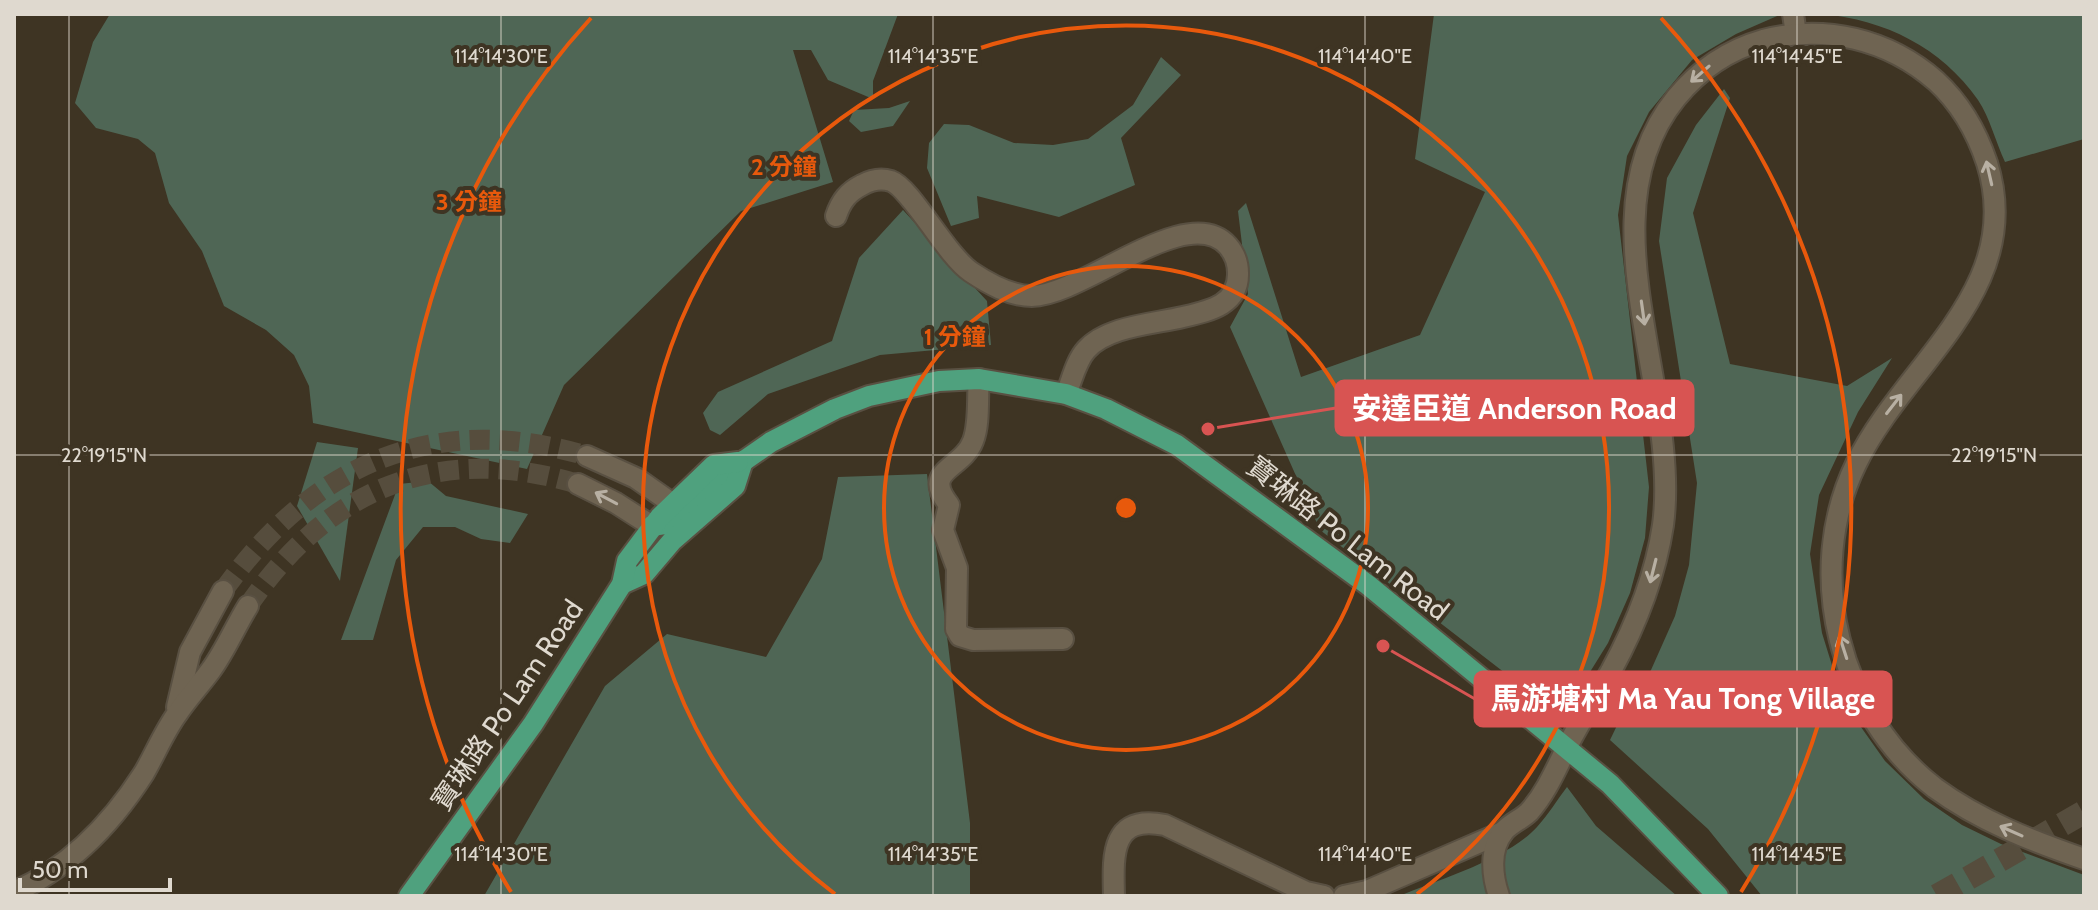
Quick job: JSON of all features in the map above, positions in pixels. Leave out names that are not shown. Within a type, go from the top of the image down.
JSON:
[{"type":"main road","name":"寶琳路 Po Lam Road","points":[[622,584],[644,574],[672,541],[685,513],[725,474],[771,442],[822,416],[869,396],[939,381],[979,379],[1024,384],[1066,394],[1145,427],[1177,445],[1368,585],[1623,796],[1718,896]]},
{"type":"main road","name":"寶琳路 Po Lam Road","points":[[409,896],[533,724],[622,584],[627,561],[652,526],[685,513]]},
{"type":"street","points":[[1344,896],[1367,891],[1503,832],[1528,813],[1547,787],[1581,718],[1608,677],[1643,605],[1664,518],[1664,460],[1636,244],[1635,196],[1645,151],[1660,120],[1701,72],[1731,52],[1795,24],[1867,42],[1929,75],[1945,89],[1969,123],[1985,157],[1992,189],[1990,248],[1976,289],[1939,346],[1872,435],[1857,461],[1841,501],[1832,547],[1831,595],[1835,622],[1849,666],[1864,707],[1892,749],[1932,785],[1983,818],[2084,859]]},
{"type":"street","points":[[836,216],[849,192],[878,179],[892,181],[909,196],[948,250],[968,270],[1011,293],[1032,296],[1058,292],[1082,282],[1163,239],[1200,233],[1218,236],[1230,247],[1238,263],[1234,296],[1204,312],[1115,332],[1097,340],[1086,350],[1066,394]]},
{"type":"street","points":[[979,379],[976,432],[972,444],[942,474],[938,483],[940,493],[949,505],[943,530],[957,568],[956,629],[960,636],[973,640],[1063,639]]},
{"type":"street","points":[[587,456],[636,478],[685,513]]},
{"type":"street","points":[[578,484],[652,526]]},
{"type":"street","points":[[175,715],[190,652],[223,591]]},
{"type":"street","points":[[14,892],[68,860],[107,824],[143,774],[175,715],[213,668],[248,606]]},
{"type":"street","points":[[1114,896],[1115,846],[1122,833],[1134,825],[1148,822],[1165,825],[1306,892],[1324,896]]},
{"type":"street","points":[[1499,896],[1492,877],[1503,832]]},
{"type":"green space","points":[[110,14],[898,14],[873,81],[873,99],[828,80],[811,50],[793,50],[833,182],[741,211],[564,385],[527,469],[313,423],[309,386],[294,355],[266,330],[224,306],[202,251],[169,203],[155,153],[138,139],[96,128],[75,103],[93,42]]},
{"type":"green space","points":[[1434,14],[1782,14],[1736,34],[1692,60],[1649,112],[1627,156],[1618,215],[1649,487],[1645,538],[1630,593],[1608,643],[1562,717],[1320,530],[1230,327],[1248,294],[1238,211],[1246,203],[1301,377],[1420,335],[1485,192],[1415,159]]},
{"type":"green space","points":[[1822,14],[2084,14],[2084,139],[2005,162],[1978,100],[1947,65],[1910,39],[1889,30],[1845,17]]},
{"type":"green space","points":[[1161,57],[1181,75],[1121,138],[1135,185],[1059,217],[977,196],[979,218],[951,226],[927,168],[929,143],[944,124],[969,125],[1014,143],[1053,145],[1088,139],[1133,105]]},
{"type":"green space","points":[[1724,89],[1730,98],[1693,213],[1730,364],[1847,386],[1892,358],[1858,412],[1819,495],[1810,554],[1822,633],[1835,675],[1856,720],[1885,761],[1924,799],[1962,825],[2001,844],[2084,875],[2084,896],[1762,896],[1708,829],[1610,740],[1624,711],[1651,670],[1675,616],[1689,565],[1697,483],[1659,241],[1667,178],[1696,125]]},
{"type":"green space","points":[[910,101],[893,126],[861,132],[849,121],[854,110],[889,108]]},
{"type":"green space","points":[[903,210],[987,301],[991,345],[880,355],[768,394],[720,435],[710,430],[703,413],[718,392],[832,341],[859,258]]},
{"type":"green space","points":[[317,442],[358,448],[340,581],[297,506]]},
{"type":"green space","points":[[927,474],[970,823],[970,896],[484,896],[605,686],[667,634],[766,657],[822,559],[838,477]]},
{"type":"green space","points":[[428,481],[446,496],[528,514],[510,543],[481,539],[455,527],[423,527],[396,560],[373,640],[341,640],[399,484]]},
{"type":"green space","points":[[1567,787],[1596,826],[1677,896],[1399,896],[1509,849],[1537,827]]},
{"type":"tunnel","points":[[223,591],[258,547],[296,510],[337,480],[381,459],[428,445],[478,440],[531,443],[587,456]]},
{"type":"tunnel","points":[[248,606],[280,565],[314,531],[351,504],[391,485],[433,473],[479,469],[527,472],[578,484]]},
{"type":"tunnel","points":[[1937,896],[2084,812]]},
{"type":"place","name":"安達臣道 Anderson Road","points":[[1208,429]]},
{"type":"place","name":"馬游塘村 Ma Yau Tong Village","points":[[1383,646]]}]
